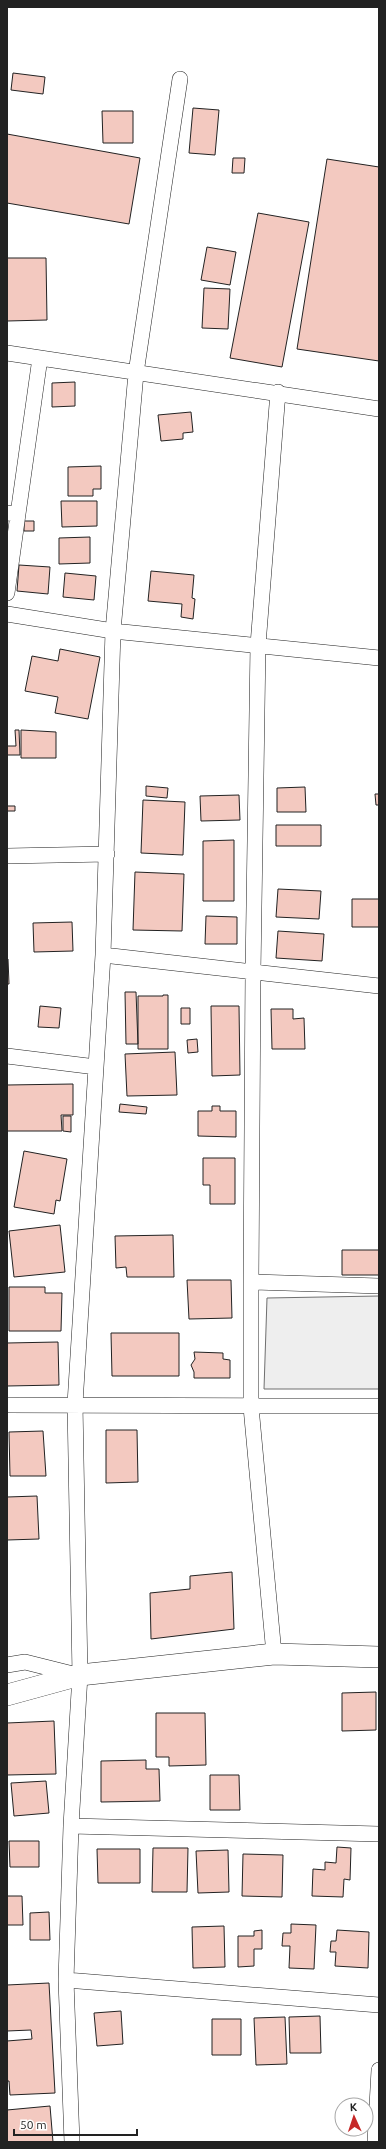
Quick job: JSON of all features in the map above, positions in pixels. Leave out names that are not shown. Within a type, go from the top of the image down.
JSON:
[{"type":"street","points":[[72,2142],[66,1980],[71,1826],[80,1676],[75,1404],[103,955],[113,631],[136,373],[180,78]]},
{"type":"street","points":[[7,353],[136,373],[278,392],[379,409]]},
{"type":"street","points":[[7,592],[12,514],[40,358]]},
{"type":"street","points":[[274,1654],[251,1407],[251,1282],[253,972],[258,645],[278,392]]},
{"type":"street","points":[[7,614],[113,631],[379,658]]},
{"type":"street","points":[[7,856],[107,854]]},
{"type":"street","points":[[103,955],[379,986]]},
{"type":"street","points":[[7,1056],[96,1067]]},
{"type":"street","points":[[251,1282],[379,1286]]},
{"type":"street","points":[[7,1405],[75,1404],[251,1407],[379,1406]]},
{"type":"street","points":[[7,1695],[80,1676],[274,1654],[379,1657]]},
{"type":"street","points":[[7,1665],[25,1662],[80,1676]]},
{"type":"street","points":[[71,1826],[379,1834]]},
{"type":"street","points":[[66,1980],[379,2005]]},
{"type":"street","points":[[374,2142],[379,2070]]},
{"type":"shaded area","points":[[379,1296],[379,1389],[264,1389],[267,1298]]},
{"type":"building","points":[[13,73],[45,77],[43,94],[11,90]]},
{"type":"building","points":[[193,108],[219,110],[215,155],[189,153]]},
{"type":"building","points":[[102,111],[133,111],[133,143],[103,143]]},
{"type":"building","points":[[7,134],[140,158],[129,224],[7,203]]},
{"type":"building","points":[[233,158],[245,158],[244,173],[232,173]]},
{"type":"building","points":[[327,159],[379,167],[379,361],[297,349]]},
{"type":"building","points":[[258,213],[309,222],[282,367],[230,358]]},
{"type":"building","points":[[207,247],[236,252],[230,285],[201,280]]},
{"type":"building","points":[[7,258],[46,258],[47,320],[7,321]]},
{"type":"building","points":[[204,288],[230,289],[228,329],[202,328]]},
{"type":"building","points":[[75,382],[75,406],[52,407],[52,383]]},
{"type":"building","points":[[191,412],[193,432],[183,433],[183,439],[161,441],[158,415]]},
{"type":"building","points":[[101,466],[101,489],[93,489],[93,496],[68,496],[68,467]]},
{"type":"building","points":[[61,501],[97,501],[97,526],[62,527]]},
{"type":"building","points":[[24,521],[34,521],[34,531],[24,531]]},
{"type":"building","points":[[90,537],[90,563],[59,564],[59,538]]},
{"type":"building","points":[[19,565],[50,567],[48,594],[17,591]]},
{"type":"building","points":[[151,571],[194,575],[192,598],[195,599],[193,619],[181,617],[182,604],[148,601]]},
{"type":"building","points":[[65,573],[96,576],[94,600],[63,597]]},
{"type":"building","points":[[60,649],[100,657],[88,719],[55,713],[58,697],[25,691],[32,656],[58,661]]},
{"type":"building","points":[[15,730],[19,730],[20,755],[7,755],[7,746],[16,746]]},
{"type":"building","points":[[21,730],[56,732],[56,758],[21,758]]},
{"type":"building","points":[[146,786],[168,788],[167,798],[146,796]]},
{"type":"building","points":[[305,787],[306,812],[277,812],[277,788]]},
{"type":"building","points":[[375,794],[379,794],[379,805],[376,805]]},
{"type":"building","points":[[239,795],[240,820],[201,821],[200,796]]},
{"type":"building","points":[[143,800],[185,802],[183,855],[141,853]]},
{"type":"building","points":[[7,806],[15,806],[15,811],[7,811]]},
{"type":"building","points":[[276,825],[321,825],[321,846],[276,846]]},
{"type":"building","points":[[234,840],[234,901],[203,901],[203,841]]},
{"type":"building","points":[[135,872],[184,874],[182,931],[133,930]]},
{"type":"building","points":[[278,889],[321,891],[319,919],[276,917]]},
{"type":"building","points":[[352,899],[379,899],[379,927],[352,927]]},
{"type":"building","points":[[206,916],[237,917],[237,944],[205,944]]},
{"type":"building","points":[[72,922],[73,951],[34,952],[33,923]]},
{"type":"building","points":[[278,931],[324,934],[322,961],[276,958]]},
{"type":"building","points":[[8,959],[9,984],[7,984]]},
{"type":"building","points":[[125,992],[136,992],[138,1044],[126,1044]]},
{"type":"building","points":[[168,995],[168,1049],[138,1049],[138,996]]},
{"type":"building","points":[[40,1006],[61,1008],[59,1028],[38,1027]]},
{"type":"building","points":[[211,1006],[239,1006],[240,1075],[212,1076]]},
{"type":"building","points":[[181,1008],[190,1008],[190,1024],[181,1024]]},
{"type":"building","points":[[271,1009],[293,1009],[293,1019],[304,1018],[305,1049],[272,1049]]},
{"type":"building","points":[[197,1039],[198,1052],[188,1053],[187,1040]]},
{"type":"building","points":[[175,1052],[177,1095],[127,1096],[125,1054]]},
{"type":"building","points":[[73,1084],[73,1115],[61,1115],[62,1131],[7,1131],[7,1085]]},
{"type":"building","points":[[120,1104],[147,1107],[146,1114],[119,1112]]},
{"type":"building","points":[[212,1106],[220,1106],[220,1111],[236,1111],[236,1137],[198,1136],[198,1111],[212,1111]]},
{"type":"building","points":[[63,1116],[71,1116],[71,1132],[63,1131]]},
{"type":"building","points":[[24,1151],[67,1159],[60,1201],[56,1200],[54,1214],[14,1207]]},
{"type":"building","points":[[203,1158],[235,1158],[235,1204],[210,1204],[210,1185],[203,1185]]},
{"type":"building","points":[[60,1225],[65,1272],[14,1277],[9,1231]]},
{"type":"building","points":[[173,1235],[174,1277],[127,1277],[126,1267],[116,1268],[115,1236]]},
{"type":"building","points":[[342,1250],[379,1250],[379,1275],[342,1275]]},
{"type":"building","points":[[187,1280],[231,1280],[232,1318],[189,1319]]},
{"type":"building","points":[[9,1287],[45,1287],[45,1293],[62,1293],[61,1331],[9,1331]]},
{"type":"building","points":[[111,1333],[179,1333],[179,1376],[112,1376]]},
{"type":"building","points":[[58,1342],[59,1385],[7,1386],[7,1343]]},
{"type":"building","points":[[194,1352],[223,1353],[223,1359],[230,1360],[230,1378],[194,1378],[194,1372],[191,1365],[195,1359]]},
{"type":"building","points":[[106,1430],[137,1430],[138,1482],[106,1483]]},
{"type":"building","points":[[43,1431],[46,1476],[10,1476],[9,1432]]},
{"type":"building","points":[[37,1496],[39,1539],[7,1540],[7,1497]]},
{"type":"building","points":[[232,1572],[234,1629],[151,1639],[150,1593],[190,1589],[190,1576]]},
{"type":"building","points":[[376,1692],[376,1730],[342,1731],[342,1693]]},
{"type":"building","points":[[156,1713],[205,1713],[206,1765],[169,1766],[169,1757],[156,1757]]},
{"type":"building","points":[[54,1721],[56,1774],[7,1775],[7,1723]]},
{"type":"building","points":[[146,1760],[146,1769],[159,1769],[160,1801],[101,1802],[101,1761]]},
{"type":"building","points":[[210,1775],[239,1775],[240,1810],[210,1810]]},
{"type":"building","points":[[46,1781],[49,1813],[14,1816],[11,1783]]},
{"type":"building","points":[[9,1841],[39,1841],[39,1867],[10,1867]]},
{"type":"building","points":[[337,1847],[351,1848],[350,1880],[344,1879],[343,1897],[312,1896],[313,1869],[325,1870],[325,1862],[336,1863]]},
{"type":"building","points":[[153,1848],[188,1848],[187,1892],[152,1892]]},
{"type":"building","points":[[97,1849],[140,1849],[140,1883],[98,1883]]},
{"type":"building","points":[[228,1850],[229,1892],[198,1893],[196,1851]]},
{"type":"building","points":[[243,1854],[283,1855],[282,1897],[242,1896]]},
{"type":"building","points":[[7,1896],[22,1896],[23,1925],[7,1925]]},
{"type":"building","points":[[49,1912],[50,1940],[30,1940],[30,1913]]},
{"type":"building","points":[[291,1924],[316,1925],[314,1969],[289,1968],[290,1946],[282,1946],[283,1933],[291,1933]]},
{"type":"building","points":[[224,1926],[225,1967],[193,1968],[192,1927]]},
{"type":"building","points":[[262,1930],[262,1949],[254,1949],[254,1966],[238,1967],[238,1936],[254,1936],[254,1931]]},
{"type":"building","points":[[337,1930],[369,1932],[368,1968],[335,1966],[336,1952],[330,1952],[331,1941],[336,1941]]},
{"type":"building","points":[[49,1983],[55,2093],[10,2095],[9,2081],[7,2081],[7,2041],[32,2039],[31,2030],[7,2031],[7,1985]]},
{"type":"building","points":[[121,2011],[123,2044],[97,2046],[94,2013]]},
{"type":"building","points":[[320,2016],[321,2053],[290,2053],[289,2017]]},
{"type":"building","points":[[285,2017],[287,2064],[256,2065],[254,2018]]},
{"type":"building","points":[[212,2019],[241,2019],[241,2055],[212,2055]]},
{"type":"building","points":[[50,2106],[53,2142],[7,2142],[7,2110]]}]
